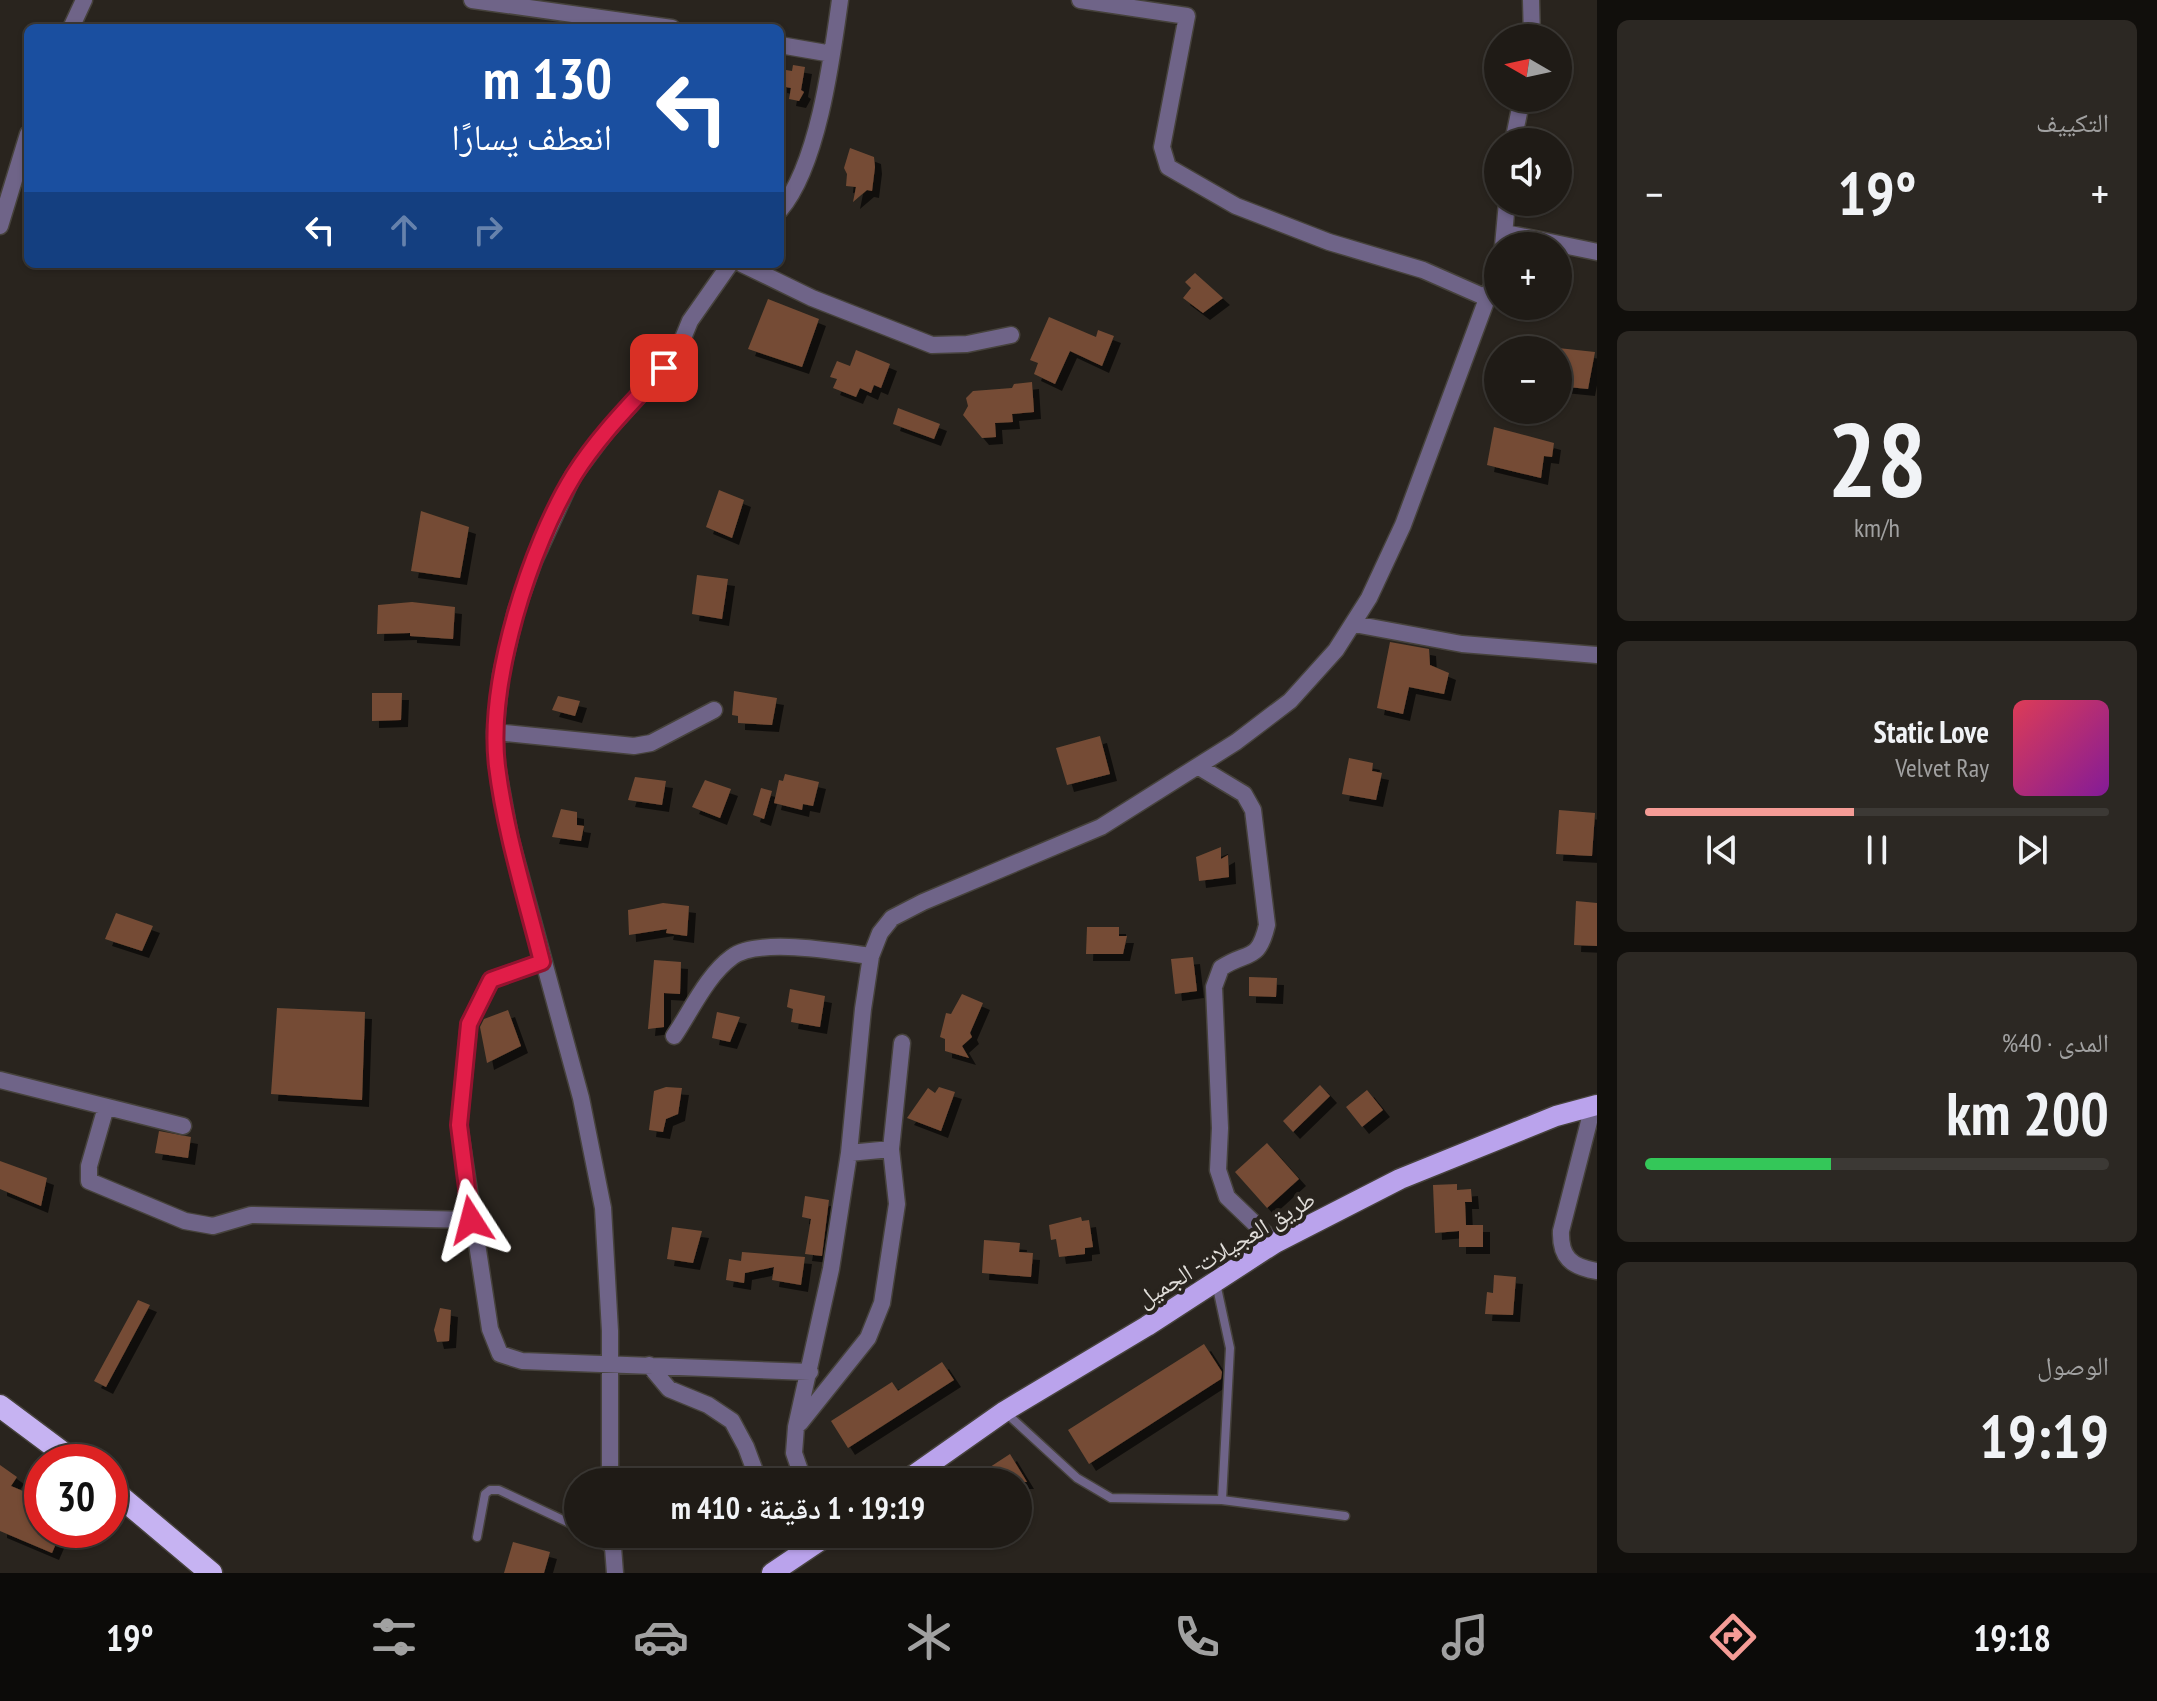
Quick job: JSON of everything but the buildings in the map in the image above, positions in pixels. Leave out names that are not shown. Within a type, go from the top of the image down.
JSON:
[{"type":"highway","points":[[0,1406],[51,1444]]},
{"type":"highway","points":[[128,1503],[211,1573]]},
{"type":"main road","name":"طريق العجيلات- الجميل","points":[[924,1468],[1005,1411],[1216,1283],[1275,1243],[1400,1179],[1556,1116],[1595,1105]]},
{"type":"main road","points":[[772,1573],[809,1548]]},
{"type":"street","points":[[73,24],[84,0]]},
{"type":"street","points":[[472,0],[643,24]]},
{"type":"street","points":[[784,204],[800,179],[821,113],[840,0]]},
{"type":"street","points":[[1080,0],[1187,16],[1162,147],[1168,167],[1182,179],[1236,206],[1329,242],[1423,270],[1484,297]]},
{"type":"street","points":[[1531,0],[1532,24]]},
{"type":"street","points":[[784,46],[832,54]]},
{"type":"street","points":[[0,226],[24,147]]},
{"type":"street","points":[[1572,249],[1597,252]]},
{"type":"street","points":[[610,1468],[608,1266],[595,1157],[510,837],[497,766],[495,732],[501,675],[516,611],[534,561],[573,476],[606,432],[679,348],[690,321],[727,268]]},
{"type":"street","points":[[750,268],[812,298],[932,345],[967,344],[1011,335]]},
{"type":"street","points":[[799,1468],[794,1453],[796,1427],[810,1372],[849,1153],[871,956],[880,933],[892,918],[996,869],[1101,827],[1199,767],[1290,701],[1354,624],[1403,525],[1484,312]]},
{"type":"street","points":[[1354,624],[1462,644],[1597,655]]},
{"type":"street","points":[[495,732],[634,746],[651,743],[714,710]]},
{"type":"street","points":[[1199,767],[1244,794],[1253,810],[1267,925],[1262,943],[1254,955],[1221,968],[1214,987],[1220,1128],[1218,1170],[1227,1197],[1275,1243]]},
{"type":"street","points":[[674,1036],[718,971],[734,955],[779,948],[871,956]]},
{"type":"street","points":[[542,962],[491,980],[469,1024],[459,1125],[471,1220],[490,1329],[500,1354],[522,1361],[810,1372]]},
{"type":"street","points":[[796,1427],[868,1338],[882,1303],[897,1204],[891,1149],[902,1043]]},
{"type":"street","points":[[0,1080],[183,1126]]},
{"type":"street","points":[[1595,1105],[1561,1231],[1560,1247],[1571,1263],[1597,1271]]},
{"type":"street","points":[[106,1107],[89,1166],[89,1181],[185,1221],[213,1226],[251,1215],[471,1220]]},
{"type":"street","points":[[849,1153],[891,1149]]},
{"type":"street","points":[[649,1365],[669,1389],[708,1405],[732,1421],[754,1468]]},
{"type":"street","points":[[613,1548],[615,1573]]},
{"type":"lane","points":[[1216,1283],[1230,1348],[1222,1500]]},
{"type":"lane","points":[[1005,1411],[1077,1478],[1111,1498],[1222,1500],[1345,1516]]},
{"type":"lane","points":[[477,1537],[485,1494],[490,1490],[499,1490],[564,1520]]},
{"type":"route","points":[[471,1220],[459,1125],[469,1024],[491,980],[542,962],[510,837],[497,766],[495,732],[501,675],[516,611],[534,561],[573,476],[606,432],[664,368]]}]
